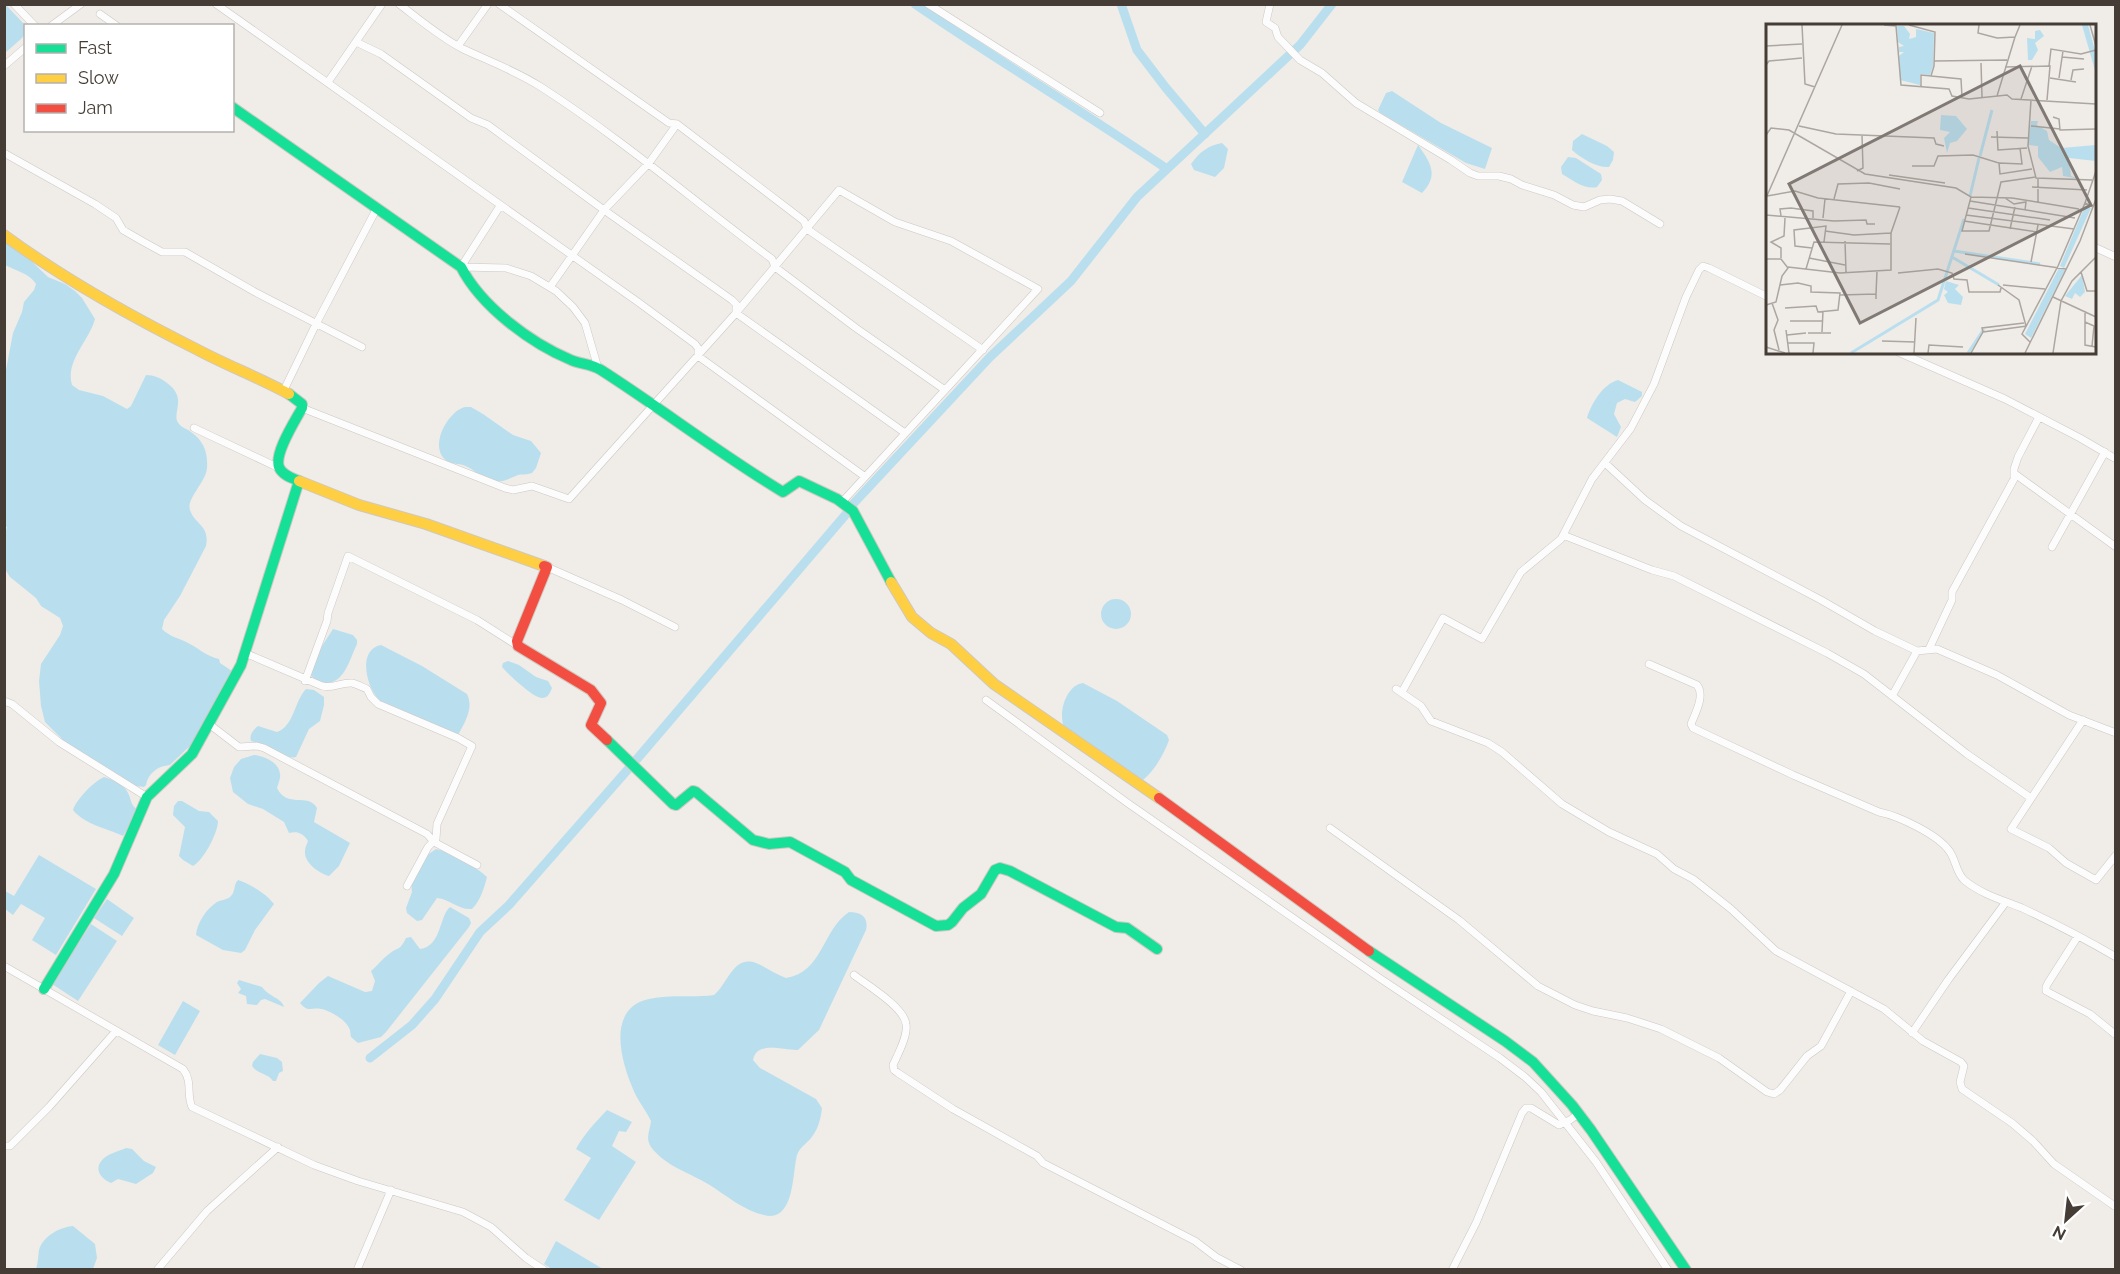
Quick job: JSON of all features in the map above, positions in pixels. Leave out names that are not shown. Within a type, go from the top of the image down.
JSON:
[{"type":"street","points":[[14,4],[34,24]]},
{"type":"street","points":[[54,24],[81,4]]},
{"type":"street","points":[[216,4],[695,344],[699,356],[864,476]]},
{"type":"street","points":[[328,82],[382,4]]},
{"type":"street","points":[[399,4],[440,36],[500,64],[541,87],[649,163],[772,259],[775,267],[856,328],[945,390]]},
{"type":"street","points":[[458,46],[488,4]]},
{"type":"street","points":[[499,4],[669,123],[677,124],[804,221],[807,229],[983,350]]},
{"type":"street","points":[[928,4],[1100,113]]},
{"type":"street","points":[[1270,4],[1266,22],[1275,28],[1285,46],[1300,60],[1322,73],[1370,113],[1478,177],[1499,176],[1511,179],[1554,195],[1573,205],[1584,207],[1600,200],[1622,201],[1660,224]]},
{"type":"street","points":[[100,14],[114,24]]},
{"type":"street","points":[[356,42],[385,57],[471,118],[488,125],[732,300],[736,304],[736,313]]},
{"type":"street","points":[[4,66],[24,49]]},
{"type":"street","points":[[234,107],[461,267],[485,302],[516,326],[572,360],[598,368],[783,492],[799,481],[842,502],[853,511],[859,520],[876,557],[905,608],[923,626],[951,644],[994,684],[1184,815],[1382,960],[1533,1062],[1578,1114],[1686,1269]]},
{"type":"street","points":[[550,287],[604,210],[649,163],[677,124]]},
{"type":"street","points":[[4,153],[95,204],[116,218],[123,230],[141,241],[162,252],[185,252],[255,292],[362,347]]},
{"type":"street","points":[[4,235],[72,282],[225,364],[298,400],[302,408],[505,488],[513,490],[532,486],[569,500],[699,356],[839,190],[895,222],[951,241],[1038,289],[842,502]]},
{"type":"street","points":[[461,267],[500,206]]},
{"type":"street","points":[[283,392],[377,208]]},
{"type":"street","points":[[2096,248],[2115,256]]},
{"type":"street","points":[[1766,296],[1709,268],[1703,266],[1699,270],[1686,297],[1648,398],[1631,428],[1592,479],[1563,535],[1554,546],[1521,572],[1482,639],[1443,618],[1399,690],[1421,706],[1431,721],[1488,743],[1502,752],[1562,804],[1608,832],[1657,854],[1674,869],[1693,879],[1731,909],[1776,951],[1884,1009],[1912,1033],[1961,1062],[1964,1066],[1960,1082],[1962,1089],[1968,1095],[2012,1123],[2054,1164],[2115,1207]]},
{"type":"street","points":[[461,267],[506,268],[531,276],[550,287],[573,307],[585,323],[598,368]]},
{"type":"street","points":[[736,313],[905,433]]},
{"type":"street","points":[[1903,354],[1944,371],[2039,417],[2115,459]]},
{"type":"street","points":[[279,468],[279,453],[302,408]]},
{"type":"street","points":[[1929,648],[1952,600],[1952,592],[1958,580],[2009,488],[2015,474],[2014,469],[2018,457],[2039,417]]},
{"type":"street","points":[[194,428],[279,468],[286,475],[299,481],[359,505],[426,524],[547,567],[622,600],[675,627]]},
{"type":"street","points":[[2052,547],[2105,452]]},
{"type":"street","points":[[1605,463],[1645,500],[1681,526],[1875,631],[1917,651],[1937,649],[1997,675],[2068,715],[2115,733]]},
{"type":"street","points":[[2015,474],[2115,548]]},
{"type":"street","points":[[44,989],[114,874],[147,796],[192,754],[241,665],[299,481]]},
{"type":"street","points":[[1563,535],[1652,570],[1674,576],[1842,661],[1877,683],[1967,754],[2031,798]]},
{"type":"street","points":[[305,681],[348,556],[477,620],[591,690],[601,703],[591,724],[673,804],[676,805],[693,791],[696,792],[753,840],[769,844],[790,842],[845,872],[851,880],[936,926],[948,925],[952,922],[963,908],[981,894],[995,870],[1000,868],[1010,871],[1116,927],[1127,928],[1157,949]]},
{"type":"street","points":[[518,646],[516,641],[547,567]]},
{"type":"street","points":[[1892,696],[1917,651]]},
{"type":"street","points":[[245,653],[305,681],[329,688],[350,683],[367,689],[378,704],[472,746],[437,824],[437,837],[428,847],[407,886]]},
{"type":"street","points":[[1649,664],[1697,685],[1701,689],[1701,696],[1691,724],[1693,728],[1809,783],[1889,814],[1930,835],[1944,843],[1963,878],[1986,894],[2078,936],[2115,957]]},
{"type":"street","points":[[986,700],[1128,804],[1299,923],[1500,1058],[1540,1092],[1565,1123],[1607,1178],[1668,1269]]},
{"type":"street","points":[[4,701],[59,742],[147,796]]},
{"type":"street","points":[[2083,720],[2011,829],[2049,848],[2066,863],[2096,880],[2115,855]]},
{"type":"street","points":[[209,724],[239,747],[264,748],[427,834],[434,842],[477,865]]},
{"type":"street","points":[[1330,828],[1459,920],[1538,986],[1575,1005],[1661,1029],[1719,1058],[1767,1092],[1774,1094],[1780,1090],[1807,1056],[1821,1046],[1851,991]]},
{"type":"street","points":[[1912,1033],[2006,902]]},
{"type":"street","points":[[2078,936],[2048,983],[2046,991],[2090,1014],[2115,1035]]},
{"type":"street","points":[[4,966],[183,1069],[188,1076],[189,1100],[192,1107],[314,1165],[442,1205],[480,1221],[491,1227],[534,1267],[544,1269]]},
{"type":"street","points":[[854,975],[883,996],[904,1018],[907,1025],[894,1070],[953,1109],[1037,1156],[1043,1163],[1195,1241],[1216,1257],[1241,1269]]},
{"type":"street","points":[[4,1146],[10,1146],[49,1107],[116,1031]]},
{"type":"street","points":[[1452,1269],[1476,1223],[1526,1108],[1531,1108],[1558,1125],[1578,1114]]},
{"type":"street","points":[[157,1269],[207,1211],[278,1147]]},
{"type":"street","points":[[357,1269],[391,1190]]},
{"type":"water","points":[[5,4],[23,23],[24,35],[5,53]]},
{"type":"water","points":[[1392,91],[1441,123],[1492,148],[1485,169],[1466,163],[1380,113],[1378,110],[1386,93]]},
{"type":"water","points":[[1582,134],[1614,152],[1609,167],[1589,162],[1572,150],[1573,141]]},
{"type":"water","points":[[1222,143],[1228,149],[1224,168],[1215,177],[1194,170],[1191,164],[1201,153]]},
{"type":"water","points":[[1418,145],[1429,163],[1432,175],[1422,193],[1402,182]]},
{"type":"water","points":[[1568,157],[1576,158],[1601,174],[1602,180],[1597,187],[1583,186],[1562,174],[1561,167]]},
{"type":"water","points":[[4,240],[48,277],[75,291],[95,319],[75,359],[71,376],[72,385],[79,390],[103,396],[127,409],[131,406],[146,375],[160,378],[177,395],[176,416],[179,424],[199,439],[206,452],[206,473],[193,496],[190,510],[204,529],[207,539],[206,546],[180,596],[164,620],[162,629],[219,659],[220,663],[232,671],[193,743],[170,765],[154,771],[144,787],[136,786],[65,742],[45,722],[39,681],[41,664],[60,635],[63,626],[60,618],[41,606],[36,598],[10,577],[5,569],[7,527],[4,526],[5,375],[13,333],[24,302],[36,284],[26,275],[5,265]]},
{"type":"water","points":[[1618,380],[1642,392],[1642,396],[1635,402],[1625,399],[1617,403],[1614,414],[1621,427],[1617,437],[1587,418],[1598,395]]},
{"type":"water","points":[[465,407],[471,407],[483,414],[513,435],[531,441],[541,453],[532,473],[493,481],[466,466],[444,459],[439,450],[439,443],[444,427],[453,414]]},
{"type":"water","points":[[1116,599],[1127,603],[1131,614],[1127,625],[1116,629],[1105,625],[1101,614],[1105,603]]},
{"type":"water","points":[[333,629],[353,635],[357,644],[342,674],[338,679],[326,683],[313,678],[310,674],[322,646]]},
{"type":"water","points":[[381,645],[422,666],[467,694],[469,710],[458,735],[381,702],[368,680],[366,662],[373,648]]},
{"type":"water","points":[[508,661],[548,681],[552,688],[548,695],[544,698],[538,697],[521,685],[502,667],[503,663]]},
{"type":"water","points":[[1083,683],[1117,701],[1167,735],[1169,740],[1162,756],[1143,780],[1064,727],[1062,714],[1068,694],[1077,685]]},
{"type":"water","points":[[306,689],[314,690],[324,697],[324,705],[320,721],[309,729],[296,757],[280,754],[251,741],[252,733],[258,726],[277,732],[283,729]]},
{"type":"water","points":[[254,755],[266,758],[277,766],[280,779],[277,788],[281,794],[286,798],[313,803],[317,808],[314,822],[350,843],[339,866],[329,876],[321,873],[307,860],[305,851],[308,841],[302,834],[289,833],[284,822],[263,809],[248,804],[233,792],[230,778],[234,767],[241,759]]},
{"type":"water","points":[[104,777],[124,787],[132,805],[138,810],[123,836],[90,823],[73,810],[86,791]]},
{"type":"water","points":[[178,801],[199,811],[209,812],[218,821],[216,832],[209,846],[201,859],[193,866],[179,856],[185,827],[173,815],[174,806]]},
{"type":"water","points":[[436,849],[463,860],[487,877],[480,898],[472,909],[462,908],[437,898],[422,920],[417,921],[407,913],[406,908],[412,892],[411,882],[426,856]]},
{"type":"water","points":[[39,855],[96,889],[56,955],[32,940],[45,918],[21,904],[13,915],[5,909],[5,891],[14,896]]},
{"type":"water","points":[[238,880],[258,890],[274,904],[241,953],[223,950],[196,935],[200,921],[206,912],[217,902],[230,897]]},
{"type":"water","points":[[107,899],[134,918],[122,936],[94,918]]},
{"type":"water","points":[[450,907],[469,918],[471,923],[469,927],[381,1037],[358,1043],[351,1037],[347,1025],[337,1016],[324,1010],[308,1009],[300,1003],[328,976],[365,992],[372,991],[375,981],[371,971],[386,956],[400,947],[406,938],[411,937],[420,949],[427,947],[436,937],[446,911]]},
{"type":"water","points":[[849,912],[857,913],[865,918],[866,930],[819,1030],[798,1050],[765,1048],[756,1054],[753,1060],[760,1068],[816,1099],[822,1108],[816,1131],[797,1155],[791,1193],[785,1207],[773,1216],[766,1216],[742,1206],[708,1184],[670,1164],[651,1147],[648,1137],[651,1121],[635,1093],[624,1064],[620,1036],[622,1024],[627,1013],[636,1004],[649,999],[714,995],[736,967],[742,963],[756,963],[786,978],[798,974],[808,968],[833,929]]},
{"type":"water","points":[[91,924],[117,941],[78,1001],[52,984]]},
{"type":"water","points":[[239,980],[262,987],[281,1001],[284,1007],[265,999],[257,1005],[247,1004],[246,996],[238,993],[241,989],[237,983]]},
{"type":"water","points":[[183,1001],[200,1011],[175,1055],[158,1045]]},
{"type":"water","points":[[260,1054],[277,1058],[282,1062],[283,1071],[279,1073],[276,1081],[252,1066]]},
{"type":"water","points":[[607,1110],[632,1122],[626,1132],[619,1131],[612,1146],[636,1162],[599,1220],[564,1200],[591,1158],[576,1149],[586,1133]]},
{"type":"water","points":[[126,1148],[132,1149],[144,1161],[156,1167],[153,1173],[136,1184],[118,1179],[111,1183],[107,1181],[98,1170],[100,1163],[108,1156]]},
{"type":"water","points":[[73,1226],[95,1244],[97,1258],[93,1269],[36,1269],[39,1250],[44,1240],[58,1230]]},
{"type":"water","points":[[556,1241],[603,1269],[552,1269],[544,1264]]},
{"type":"waterway","points":[[915,4],[1167,169]]},
{"type":"waterway","points":[[1121,4],[1137,50],[1205,134]]},
{"type":"waterway","points":[[854,503],[990,357],[1071,281],[1137,197],[1300,45],[1332,4]]},
{"type":"waterway","points":[[637,759],[847,513]]},
{"type":"waterway","points":[[370,1058],[412,1025],[435,999],[480,932],[509,905],[630,767]]},
{"type":"traffic: fast","points":[[234,108],[461,267],[481,296],[494,309],[539,344],[571,360],[601,370],[783,492],[799,481],[837,499],[853,511],[891,582]]},
{"type":"traffic: fast","points":[[44,989],[114,874],[147,797],[192,754],[241,665],[299,481],[282,472],[278,461],[286,437],[302,408],[302,404],[289,394]]},
{"type":"traffic: fast","points":[[607,740],[673,804],[676,805],[693,791],[696,792],[753,840],[769,844],[790,842],[845,872],[851,880],[936,926],[948,925],[952,922],[963,908],[981,894],[995,870],[1000,868],[1010,871],[1116,927],[1127,928],[1157,949]]},
{"type":"traffic: fast","points":[[1369,951],[1533,1062],[1591,1130],[1686,1270]]},
{"type":"traffic: slow","points":[[4,235],[50,267],[123,311],[289,394]]},
{"type":"traffic: slow","points":[[299,481],[359,505],[426,524],[544,566]]},
{"type":"traffic: slow","points":[[891,582],[912,617],[931,633],[951,644],[994,684],[1159,798]]},
{"type":"traffic: jam","points":[[544,566],[547,567],[517,641],[518,646],[591,690],[601,703],[591,725],[607,740]]},
{"type":"traffic: jam","points":[[1159,798],[1369,951]]}]
